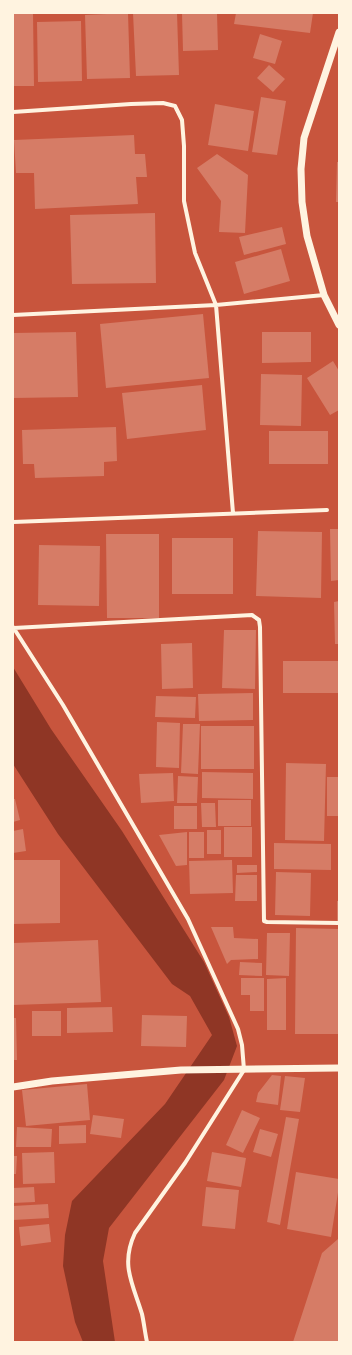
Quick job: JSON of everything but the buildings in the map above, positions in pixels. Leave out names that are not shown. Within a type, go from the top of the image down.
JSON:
[{"type":"street","points":[[339,32],[304,138],[301,169],[302,202],[307,236],[324,295],[339,325]]},
{"type":"street","points":[[13,112],[131,104],[163,103],[175,106],[182,120],[184,146],[184,201],[195,253],[216,305],[233,514]]},
{"type":"street","points":[[13,315],[216,305],[324,295]]},
{"type":"street","points":[[13,522],[327,510]]},
{"type":"street","points":[[147,1342],[142,1316],[127,1265],[130,1244],[135,1233],[189,1157],[244,1070],[242,1045],[238,1029],[188,919],[63,705],[13,628],[252,615],[259,620],[264,921],[339,923]]},
{"type":"street","points":[[13,1087],[52,1081],[181,1070],[339,1068]]},
{"type":"shaded area","points":[[13,667],[51,729],[122,831],[204,962],[229,1017],[237,1046],[224,1080],[109,1228],[103,1261],[115,1342],[83,1342],[75,1322],[63,1266],[65,1235],[72,1201],[165,1104],[212,1035],[190,996],[172,984],[58,834],[13,764]]}]
